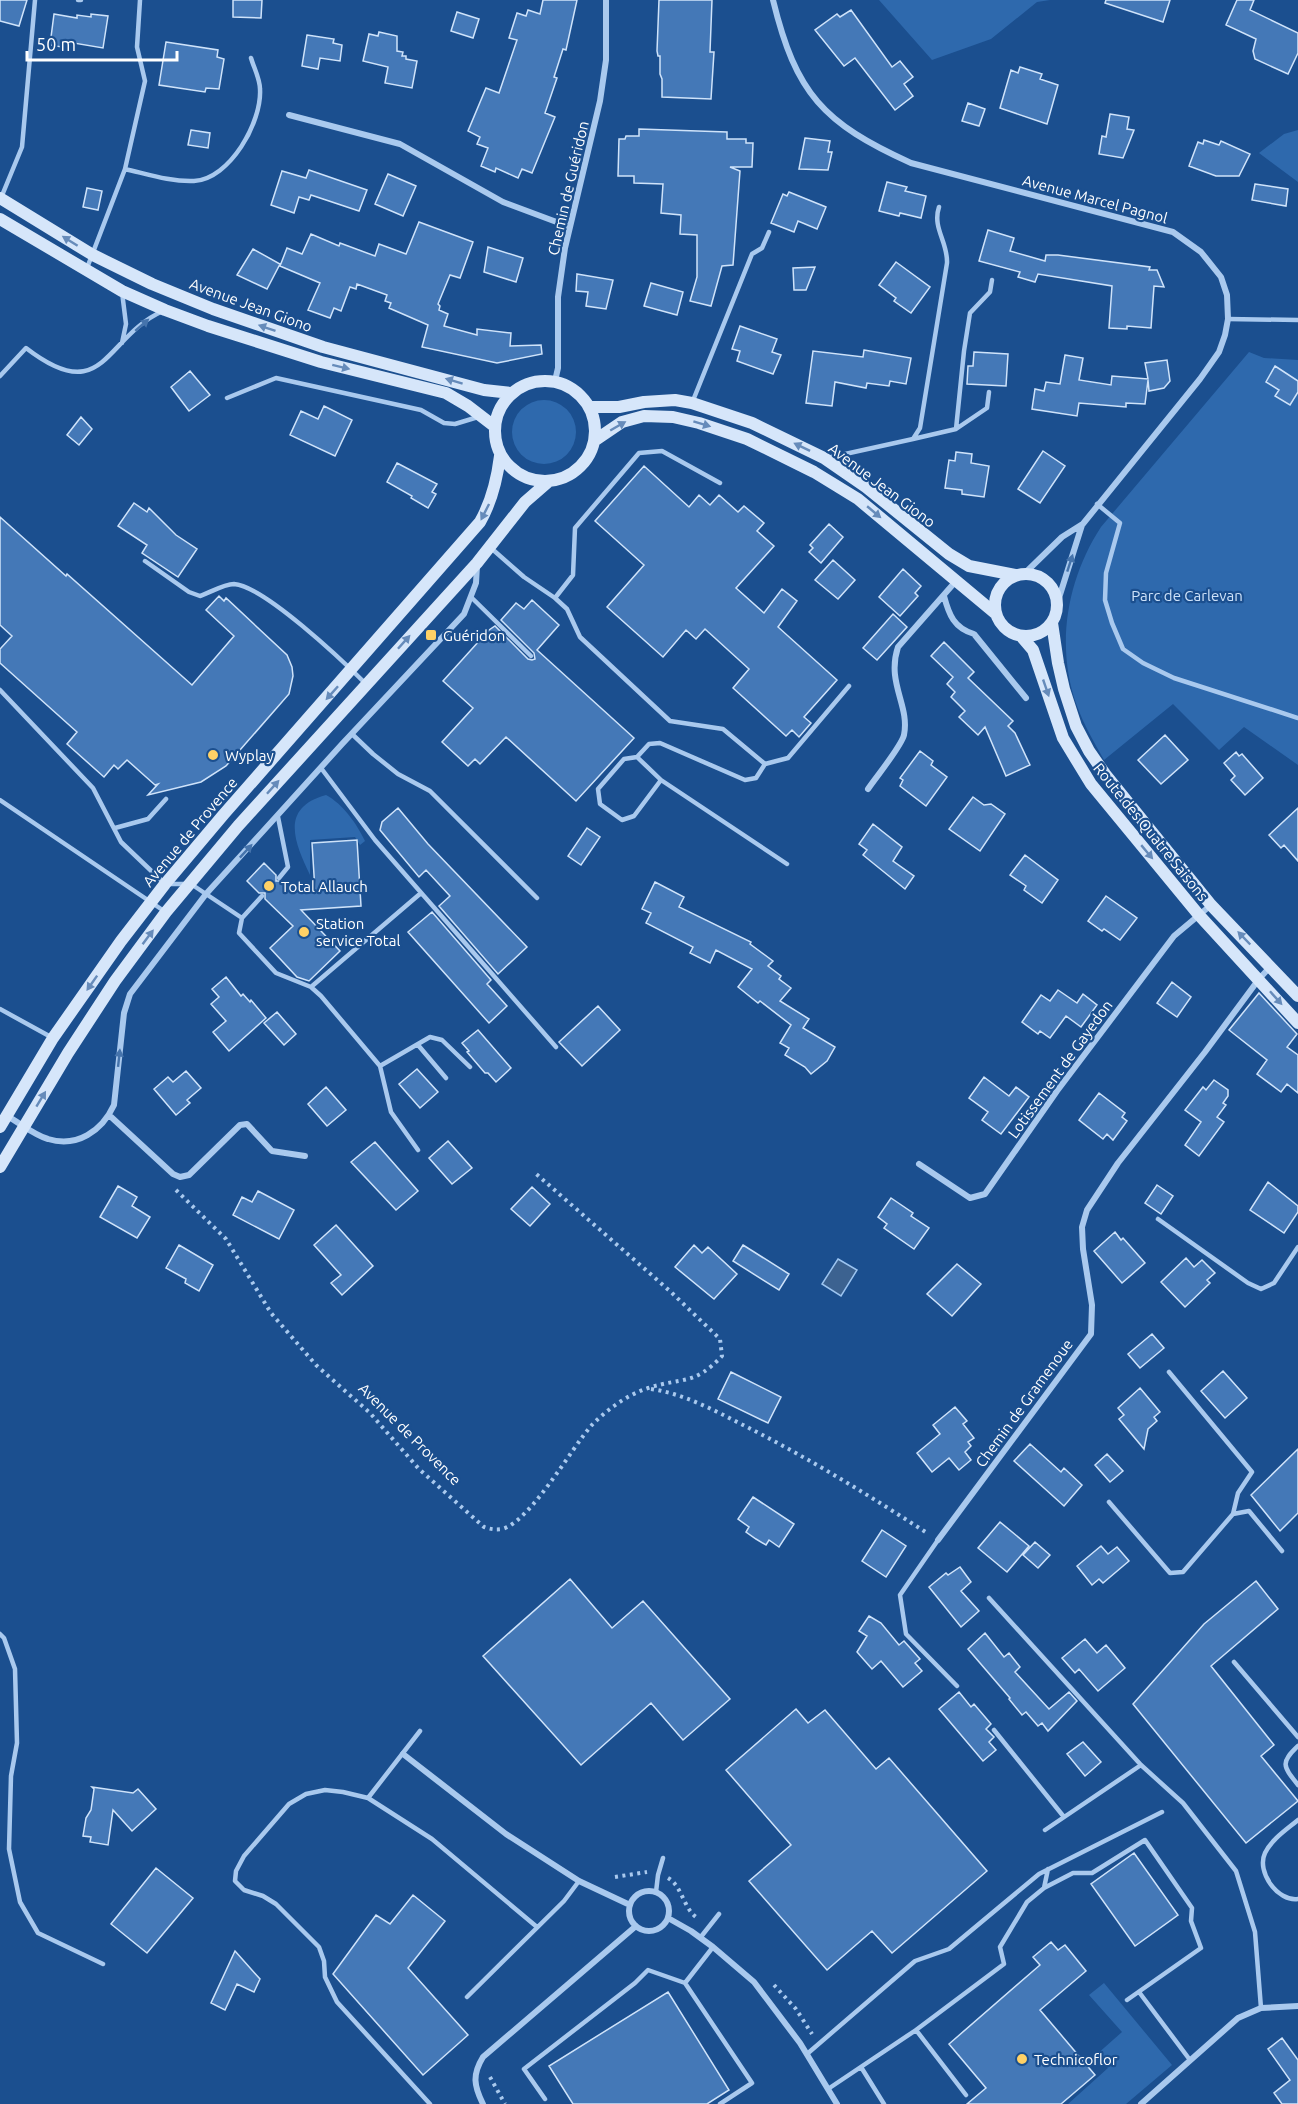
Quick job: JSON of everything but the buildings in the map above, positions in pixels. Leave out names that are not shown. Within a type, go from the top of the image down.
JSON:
[{"type":"main road","name":"Avenue Jean Giono","points":[[0,199],[93,255],[152,284],[213,309],[323,347],[484,390],[511,393]]},
{"type":"main road","name":"Avenue Jean Giono","points":[[0,219],[122,291],[165,310],[321,362],[446,393],[494,426]]},
{"type":"main road","points":[[539,381],[555,381],[569,386],[589,407],[594,418],[594,441],[588,457],[578,470],[564,478],[548,482],[534,481],[520,476],[509,468],[500,456],[496,447],[494,426],[502,402],[511,393],[539,381]]},
{"type":"main road","name":"Avenue Jean Giono","points":[[589,407],[619,407],[644,402],[675,400],[692,403],[752,423],[824,458],[866,487],[949,554],[969,566],[1020,574]]},
{"type":"main road","name":"Avenue Jean Giono","points":[[594,441],[622,422],[644,416],[673,417],[699,423],[747,440],[814,471],[858,499],[996,614]]},
{"type":"main road","name":"Avenue de Provence","points":[[3,1121],[53,1038],[121,940],[165,884],[480,522],[496,483],[500,456]]},
{"type":"main road","points":[[0,1167],[68,1053],[115,981],[166,912],[238,826],[477,563],[525,502],[548,482]]},
{"type":"main road","points":[[1020,574],[1042,578],[1050,584],[1058,601],[1058,608],[1052,623],[1038,633],[1022,636],[1006,628],[996,614],[995,605],[1000,587],[1020,574]]},
{"type":"main road","name":"Route des Quatre Saisons","points":[[1052,623],[1064,688],[1076,726],[1089,751],[1105,774],[1211,904],[1298,996]]},
{"type":"main road","name":"Route des Quatre Saisons","points":[[1022,636],[1033,650],[1063,738],[1091,784],[1198,914],[1298,1023]]},
{"type":"street","name":"Chemin de Guéridon","points":[[555,381],[558,368],[558,297],[570,227],[600,101],[606,60],[606,0]]},
{"type":"street","name":"Avenue Marcel Pagnol","points":[[773,0],[780,29],[804,86],[828,115],[874,146],[910,163],[1173,232],[1201,252],[1221,277],[1227,295],[1228,319],[1219,352],[1096,504],[1082,525],[1058,601]]},
{"type":"street","points":[[289,115],[400,144],[503,202],[570,227]]},
{"type":"street","name":"Avenue Marcel Pagnol","points":[[1020,574],[1062,537],[1082,525]]},
{"type":"street","points":[[3,1121],[25,1125],[46,1138],[60,1142],[88,1137],[110,1115],[114,1106],[124,1013],[130,994],[206,894],[464,614],[476,583],[477,563]]},
{"type":"street","points":[[868,789],[903,738],[905,725],[894,675],[894,660],[898,647],[956,581]]},
{"type":"street","points":[[944,596],[953,621],[963,631],[974,634],[1026,698]]},
{"type":"street","name":"Lotissement de Gayedon","points":[[919,1164],[970,1198],[985,1194],[1057,1091],[1174,936],[1211,904]]},
{"type":"street","name":"Chemin de Gramenoue","points":[[938,1540],[1091,1334],[1092,1305],[1083,1249],[1082,1227],[1087,1210],[1118,1163],[1271,966]]},
{"type":"street","points":[[110,1115],[173,1174],[180,1177],[189,1175],[240,1125],[247,1124],[272,1151],[305,1156]]},
{"type":"street","points":[[403,1754],[506,1834],[579,1881],[630,1905]]},
{"type":"street","points":[[656,1892],[667,1902],[668,1918],[657,1929],[642,1930],[636,1926],[629,1913],[630,1905],[640,1893],[656,1892]]},
{"type":"street","points":[[668,1918],[713,1947],[754,1982],[807,2054],[837,2104]]},
{"type":"street","points":[[481,2103],[475,2089],[476,2068],[483,2057],[636,1926]]},
{"type":"street","points":[[1141,2104],[1238,2018],[1261,2008],[1298,2006]]},
{"type":"lane","points":[[0,199],[22,147],[35,0]]},
{"type":"lane","points":[[86,271],[125,169],[145,81],[138,46],[140,0]]},
{"type":"lane","points":[[125,169],[166,178],[195,181],[211,177],[232,159],[250,132],[259,106],[260,88],[250,58]]},
{"type":"lane","points":[[913,439],[920,428],[947,263],[948,252],[938,230],[936,218],[939,207]]},
{"type":"lane","points":[[692,403],[752,254],[762,248],[769,232]]},
{"type":"lane","points":[[956,429],[970,313],[990,292],[992,280]]},
{"type":"lane","points":[[122,291],[126,324],[122,343]]},
{"type":"lane","points":[[0,376],[26,348],[38,357],[65,370],[95,368],[110,357],[151,316],[165,310]]},
{"type":"lane","points":[[1228,319],[1298,320]]},
{"type":"lane","points":[[227,398],[276,378],[421,410],[444,423],[455,424],[480,416]]},
{"type":"lane","points":[[824,458],[956,429],[987,408],[989,392]]},
{"type":"lane","points":[[555,598],[573,575],[575,528],[639,453],[662,451],[720,483]]},
{"type":"lane","points":[[1096,504],[1120,523],[1106,573],[1105,600],[1123,649],[1143,663],[1173,678],[1298,718]]},
{"type":"lane","points":[[491,547],[524,577],[567,609],[580,638],[670,721],[723,729],[765,764]]},
{"type":"lane","points":[[145,561],[189,592],[200,596],[233,584],[251,589],[317,636],[366,684]]},
{"type":"lane","points":[[471,597],[531,656]]},
{"type":"lane","points":[[661,780],[634,816],[621,820],[600,804],[598,789],[624,759],[637,757],[649,744],[660,743],[745,780],[756,778],[765,764],[788,758],[849,686]]},
{"type":"lane","points":[[0,690],[93,788],[121,842],[165,884],[191,884],[242,918]]},
{"type":"lane","points":[[352,734],[398,774],[430,791],[537,898]]},
{"type":"lane","points":[[637,757],[661,780],[787,864]]},
{"type":"lane","points":[[321,768],[375,840],[556,1047]]},
{"type":"lane","points":[[115,828],[148,819],[165,799]]},
{"type":"lane","points":[[0,800],[166,912]]},
{"type":"lane","points":[[278,817],[288,867],[279,879]]},
{"type":"lane","points":[[312,987],[421,892]]},
{"type":"lane","points":[[262,896],[242,918],[239,933],[276,973],[312,987],[380,1066],[391,1112],[418,1150]]},
{"type":"lane","points":[[0,1009],[53,1038]]},
{"type":"lane","points":[[380,1066],[430,1037],[442,1040],[470,1067]]},
{"type":"lane","points":[[417,1045],[446,1078]]},
{"type":"lane","points":[[1158,1219],[1248,1283],[1260,1289],[1274,1283],[1298,1247]]},
{"type":"lane","points":[[1109,1502],[1170,1573],[1183,1572],[1233,1514],[1238,1493],[1252,1472],[1169,1372]]},
{"type":"lane","points":[[1233,1514],[1249,1511],[1282,1551]]},
{"type":"lane","points":[[938,1540],[900,1595],[906,1634],[957,1686]]},
{"type":"lane","points":[[988,1598],[1141,1765],[1183,1803],[1236,1871],[1255,1932],[1261,2008]]},
{"type":"lane","points":[[0,1634],[4,1638],[15,1669],[17,1743],[11,1776],[9,1849],[20,1902],[38,1933],[103,1965]]},
{"type":"lane","points":[[1234,1662],[1298,1737]]},
{"type":"lane","points":[[994,1730],[1064,1817]]},
{"type":"lane","points":[[368,1798],[420,1731]]},
{"type":"lane","points":[[1298,1746],[1286,1757],[1284,1764],[1298,1785]]},
{"type":"lane","points":[[1045,1830],[1141,1765]]},
{"type":"lane","points":[[430,2104],[337,2002],[325,1977],[324,1961],[319,1947],[276,1904],[263,1896],[244,1890],[236,1881],[236,1871],[244,1856],[289,1804],[306,1794],[325,1790],[368,1798],[432,1839],[537,1928]]},
{"type":"lane","points":[[807,2054],[915,1961],[949,1949],[1025,1883],[1048,1869],[1162,1812]]},
{"type":"lane","points":[[1298,1820],[1271,1843],[1263,1856],[1265,1875],[1275,1891],[1294,1900],[1298,1899]]},
{"type":"lane","points":[[828,2089],[916,2030],[1004,1965],[1000,1947],[1027,1902],[1044,1888],[1073,1873],[1092,1873],[1146,1840],[1192,1908],[1191,1921],[1201,1948],[1127,2000]]},
{"type":"lane","points":[[656,1892],[663,1858]]},
{"type":"lane","points":[[1044,1888],[1048,1869]]},
{"type":"lane","points":[[467,1997],[564,1901],[579,1881]]},
{"type":"lane","points":[[700,1938],[719,1914]]},
{"type":"lane","points":[[685,1983],[713,1947]]},
{"type":"lane","points":[[545,2099],[524,2069],[635,1983],[648,1970],[685,1983],[752,2083],[720,2104]]},
{"type":"lane","points":[[1139,1992],[1190,2060]]},
{"type":"lane","points":[[916,2030],[966,2095]]},
{"type":"lane","points":[[861,2067],[884,2104]]},
{"type":"path","name":"Avenue de Provence","points":[[172,1186],[226,1239],[271,1313],[316,1365],[370,1413],[419,1469],[484,1527],[492,1530],[503,1529],[514,1522],[534,1503],[592,1426],[617,1403],[648,1388],[685,1381],[708,1371],[722,1356],[720,1338],[534,1172]]},
{"type":"path","points":[[648,1388],[671,1392],[692,1400],[775,1441],[938,1540]]},
{"type":"path","points":[[483,2057],[492,2082],[505,2104]]},
{"type":"green space","points":[[879,0],[1050,0],[1037,2],[991,39],[932,60]]},
{"type":"green space","points":[[1298,130],[1298,182],[1259,153],[1284,134]]},
{"type":"green space","name":"Parc de Carlevan","points":[[1249,352],[1264,358],[1298,360],[1298,765],[1244,727],[1219,750],[1173,704],[1104,760],[1077,706],[1070,683],[1067,660],[1068,614],[1080,568],[1101,527]]},
{"type":"green space","points":[[544,400],[562,406],[570,414],[576,432],[570,450],[562,458],[544,464],[526,458],[518,450],[512,432],[518,414],[526,406]]},
{"type":"green space","points":[[326,795],[349,815],[365,841],[360,845],[355,837],[310,840],[310,875],[296,839],[296,818],[302,808],[311,801]]},
{"type":"green space","points":[[1104,1983],[1172,2065],[1126,2104],[1068,2104],[1108,2068],[1096,2055],[1122,2032],[1089,1995]]},
{"type":"shaded area","points":[[838,1259],[857,1270],[841,1296],[822,1284]]},
{"type":"place","name":"Guéridon","points":[[431,635]]},
{"type":"place","name":"Wyplay","points":[[213,755]]},
{"type":"place","name":"Total Allauch","points":[[269,886]]},
{"type":"place","name":"Station service Total","points":[[304,932]]},
{"type":"place","name":"Technicoflor","points":[[1022,2059]]}]
